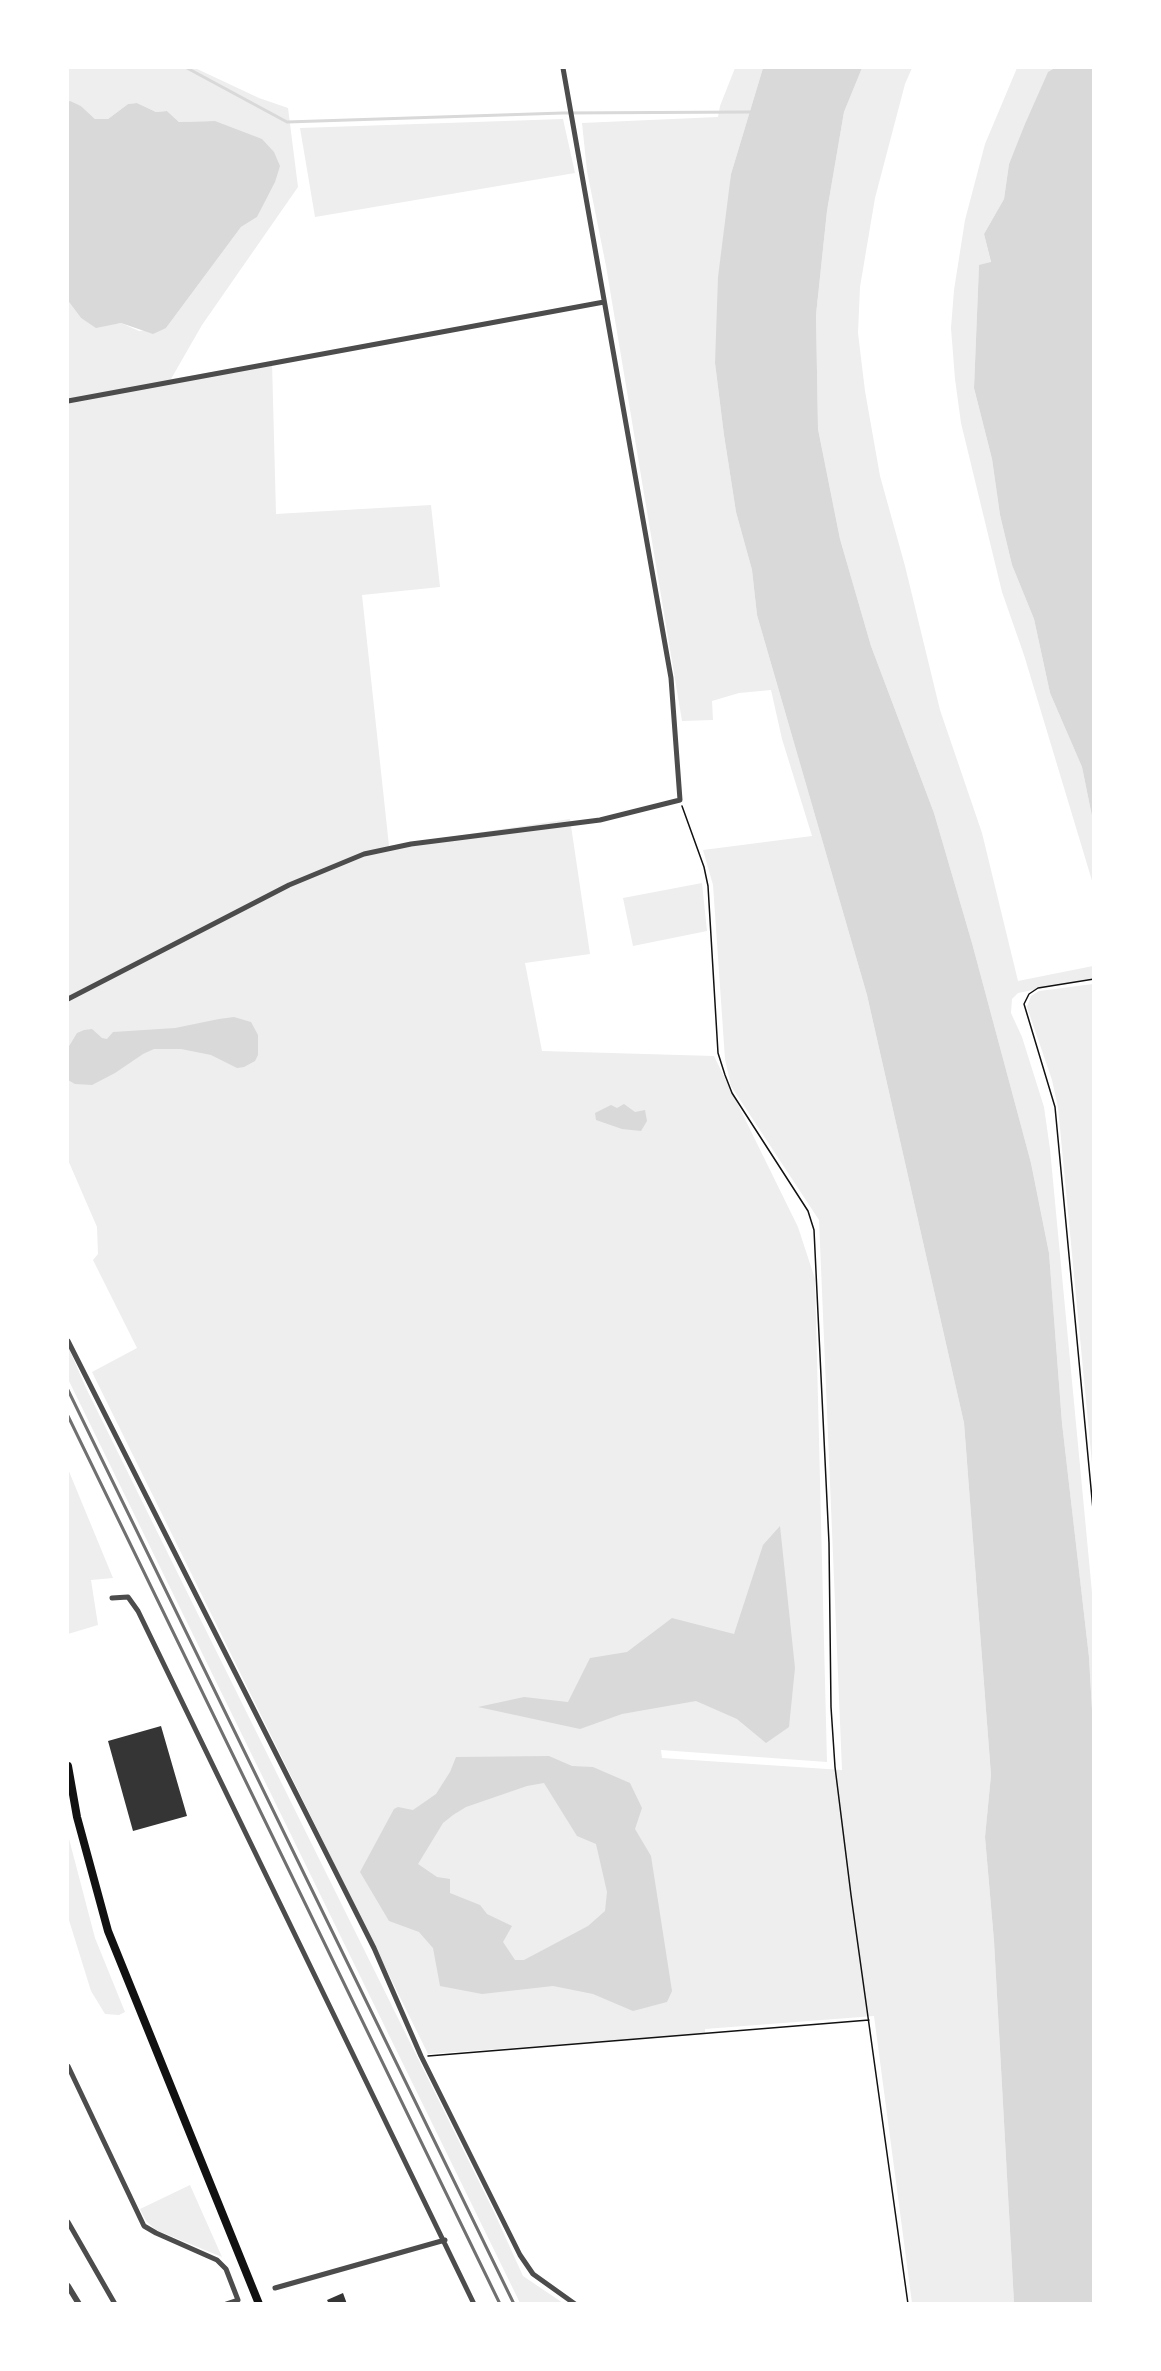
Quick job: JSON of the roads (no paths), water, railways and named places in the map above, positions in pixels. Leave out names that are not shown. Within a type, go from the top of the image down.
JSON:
[{"type":"main road","points":[[68,1766],[80,1829],[108,1930],[259,2304]]},
{"type":"street","points":[[68,999],[289,885],[364,854],[411,844],[600,820],[680,800],[671,678],[563,68]]},
{"type":"street","points":[[68,401],[604,302]]},
{"type":"street","points":[[68,1341],[374,1948],[421,2056],[523,2261],[533,2274],[575,2304]]},
{"type":"street","points":[[112,1598],[128,1597],[138,1611],[474,2303]]},
{"type":"street","points":[[68,2066],[144,2226],[217,2260],[232,2279],[238,2300],[226,2304]]},
{"type":"street","points":[[68,2222],[115,2304]]},
{"type":"street","points":[[275,2288],[445,2240]]},
{"type":"street","points":[[68,2286],[79,2304]]},
{"type":"waterway","points":[[187,68],[287,122],[563,113],[750,112]]},
{"type":"railway","points":[[68,1390],[514,2304]]},
{"type":"railway","points":[[68,1416],[500,2304]]}]
